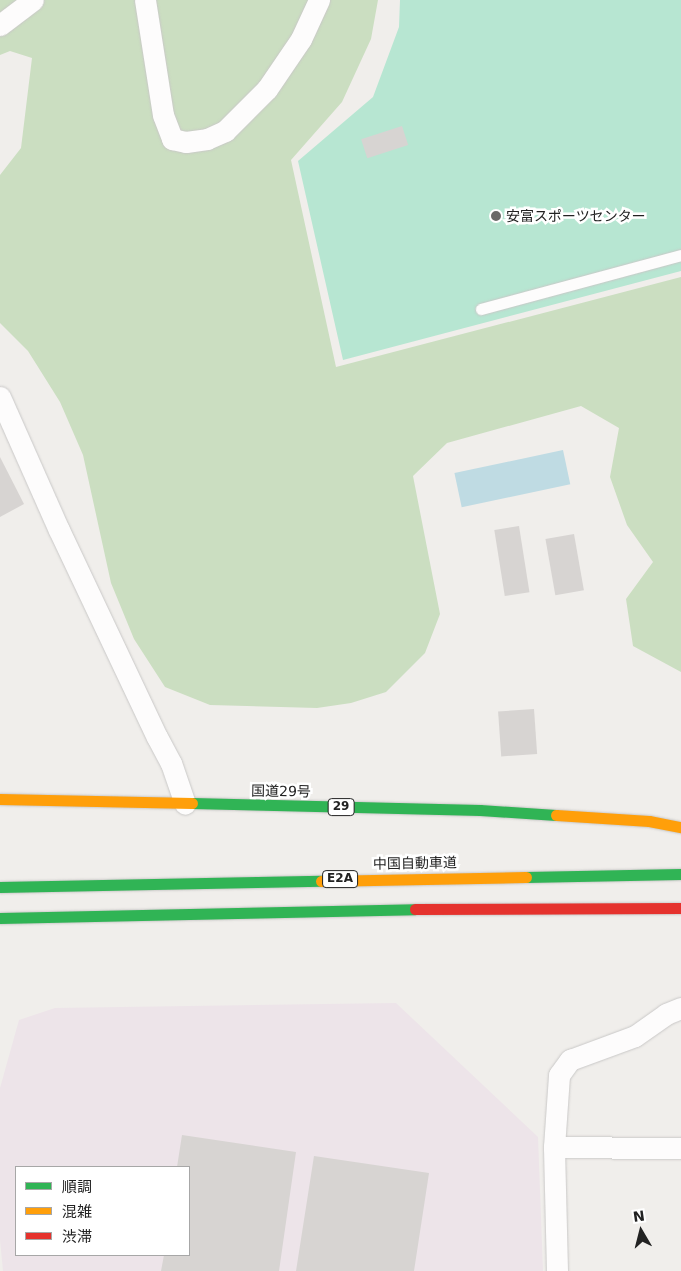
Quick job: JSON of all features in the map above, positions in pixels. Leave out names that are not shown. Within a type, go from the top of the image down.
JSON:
[{"type":"highway","name":"国道29号","points":[[0,799],[480,810],[649,821],[681,827]]},
{"type":"highway","name":"中国自動車道","points":[[0,887],[681,874]]},
{"type":"highway","points":[[0,918],[399,908],[681,908]]},
{"type":"street","points":[[0,25],[33,0]]},
{"type":"street","points":[[145,0],[163,115],[172,139],[186,142],[207,139],[226,131],[267,89],[301,39],[320,0]]},
{"type":"street","points":[[0,397],[59,530],[156,737],[171,763],[185,804]]},
{"type":"street","points":[[557,1271],[554,1147],[559,1075],[570,1060],[635,1036],[666,1014],[681,1008]]},
{"type":"street","points":[[554,1147],[681,1148]]},
{"type":"lane","points":[[481,308],[681,255]]},
{"type":"shaded area","points":[[396,1003],[538,1137],[543,1271],[3,1271],[0,1240],[0,1088],[19,1020],[55,1008]]},
{"type":"green space","points":[[0,0],[378,0],[371,39],[342,102],[291,160],[336,367],[681,277],[681,672],[633,646],[626,599],[653,562],[627,525],[610,477],[619,428],[581,406],[447,443],[413,476],[440,614],[425,653],[386,692],[351,703],[317,708],[210,705],[165,687],[134,639],[111,583],[83,455],[60,402],[28,351],[0,323],[0,175],[21,148],[32,58],[10,51],[0,55]]},
{"type":"green space","name":"安富スポーツセンター","points":[[400,0],[681,0],[681,271],[343,360],[298,161],[373,97],[399,27]]},
{"type":"water","points":[[563,450],[570,484],[462,507],[454,473]]},
{"type":"building","points":[[402,126],[408,145],[367,158],[361,139]]},
{"type":"building","points":[[0,457],[24,504],[0,517]]},
{"type":"building","points":[[519,526],[529,592],[505,596],[494,530]]},
{"type":"building","points":[[574,534],[584,590],[555,595],[545,539]]},
{"type":"building","points":[[534,709],[537,754],[501,756],[498,712]]},
{"type":"building","points":[[182,1135],[296,1152],[279,1271],[161,1271],[164,1256],[190,1256],[190,1166],[177,1166]]},
{"type":"building","points":[[314,1156],[429,1173],[414,1271],[296,1271]]},
{"type":"traffic: fast","points":[[192,803],[480,810],[556,815]]},
{"type":"traffic: fast","points":[[526,877],[681,874]]},
{"type":"traffic: fast","points":[[0,887],[321,881]]},
{"type":"traffic: fast","points":[[0,918],[415,909]]},
{"type":"traffic: slow","points":[[0,799],[192,803]]},
{"type":"traffic: slow","points":[[556,815],[649,821],[681,827]]},
{"type":"traffic: slow","points":[[321,881],[526,877]]},
{"type":"traffic: jam","points":[[415,909],[681,908]]},
{"type":"place","name":"安富スポーツセンター","points":[[496,216]]}]
